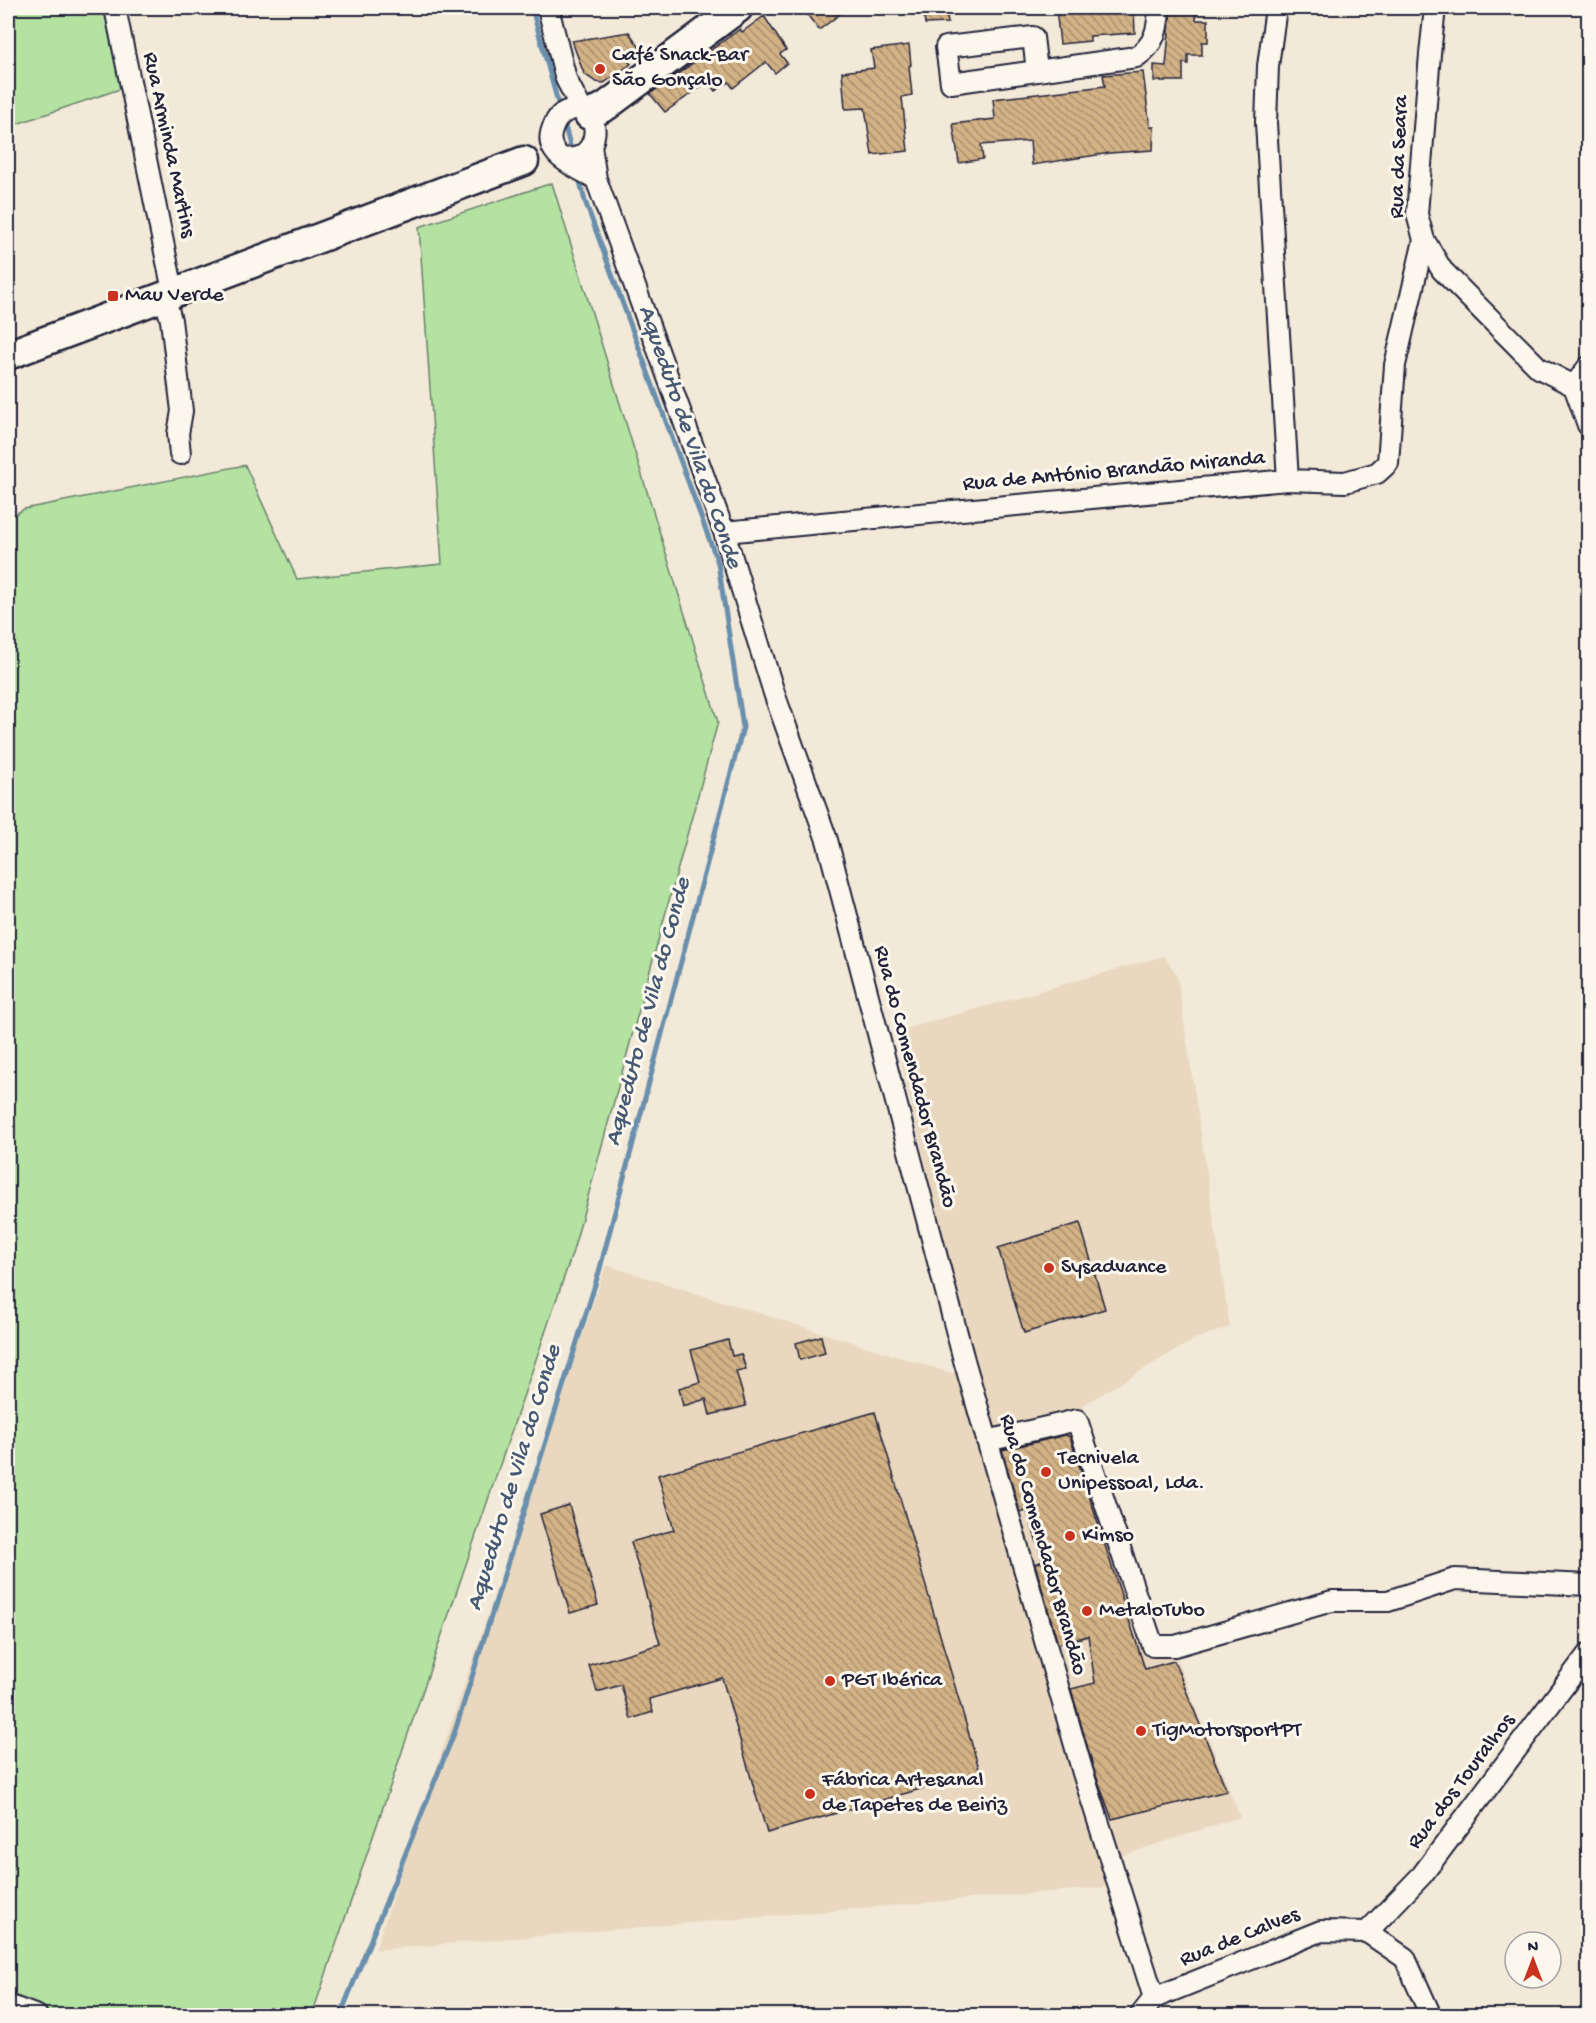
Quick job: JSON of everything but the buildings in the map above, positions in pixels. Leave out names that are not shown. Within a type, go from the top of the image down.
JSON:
[{"type":"street","name":"Rua Arminda Martins","points":[[115,8],[169,293],[182,411],[178,434],[180,454]]},
{"type":"street","points":[[8,355],[524,161],[556,151],[578,158],[591,146],[595,129],[594,121],[586,113],[566,79],[548,8]]},
{"type":"street","points":[[560,115],[574,109],[586,113],[606,106],[738,8]]},
{"type":"street","points":[[1038,71],[1033,37],[946,47],[951,83],[1063,68],[1136,57],[1153,42],[1158,25],[1159,8]]},
{"type":"street","name":"Rua de António Brandão Miranda","points":[[724,532],[1288,480],[1266,123],[1268,66],[1276,8]]},
{"type":"street","name":"Rua da Seara","points":[[1435,8],[1418,214],[1424,240],[1442,270],[1539,368],[1574,386]]},
{"type":"street","points":[[556,151],[554,123],[560,115],[566,79]]},
{"type":"street","name":"Rua do Comendador Brandão","points":[[591,146],[596,179],[724,532],[775,696],[827,840],[964,1360],[1083,1773],[1154,1998]]},
{"type":"street","points":[[556,151],[596,179]]},
{"type":"street","points":[[1288,480],[1345,482],[1377,474],[1388,463],[1395,365],[1424,240]]},
{"type":"street","points":[[1588,367],[1574,386],[1588,426]]},
{"type":"street","points":[[987,1441],[1077,1420],[1153,1646],[1175,1646],[1332,1601],[1388,1601],[1455,1579],[1588,1585]]},
{"type":"street","name":"Rua dos Touralhos","points":[[1366,1932],[1422,1875],[1588,1654]]},
{"type":"street","name":"Rua de Calves","points":[[1154,1998],[1321,1931],[1366,1932]]},
{"type":"street","points":[[1366,1932],[1405,1958],[1431,2016]]},
{"type":"street","points":[[1140,2016],[1154,1998]]},
{"type":"street","points":[[8,2005],[37,2016]]},
{"type":"shaded area","points":[[1164,956],[1177,975],[1230,1327],[1197,1338],[1083,1405],[1150,1629],[1176,1657],[1240,1817],[1124,1855],[1108,1887],[375,1950],[606,1265],[951,1373],[974,1368],[894,1032]]},
{"type":"green space","points":[[8,8],[106,8],[123,88],[8,127]]},
{"type":"green space","points":[[552,183],[718,722],[573,1251],[312,2015],[8,2016],[8,518],[24,509],[245,465],[297,579],[442,564],[419,227]]},
{"type":"waterway","name":"Aqueduto de Vila do Conde","points":[[532,8],[560,110]]},
{"type":"waterway","name":"Aqueduto de Vila do Conde","points":[[563,119],[572,153]]},
{"type":"waterway","name":"Aqueduto de Vila do Conde","points":[[340,2016],[455,1731],[599,1272],[743,727],[718,563],[585,201],[578,174]]},
{"type":"place","name":"Café Snack-Bar São Gonçalo","points":[[600,69]]},
{"type":"place","name":"Mau Verde","points":[[113,296]]},
{"type":"place","name":"Sysadvance","points":[[1049,1268]]},
{"type":"place","name":"Tecnivela Unipessoal, Lda.","points":[[1046,1472]]},
{"type":"place","name":"Kimso","points":[[1070,1536]]},
{"type":"place","name":"MetaloTubo","points":[[1087,1611]]},
{"type":"place","name":"PGT Ibérica","points":[[830,1681]]},
{"type":"place","name":"TigMotorsportPT","points":[[1141,1731]]},
{"type":"place","name":"Fábrica Artesanal de Tapetes de Beiriz","points":[[810,1794]]}]
